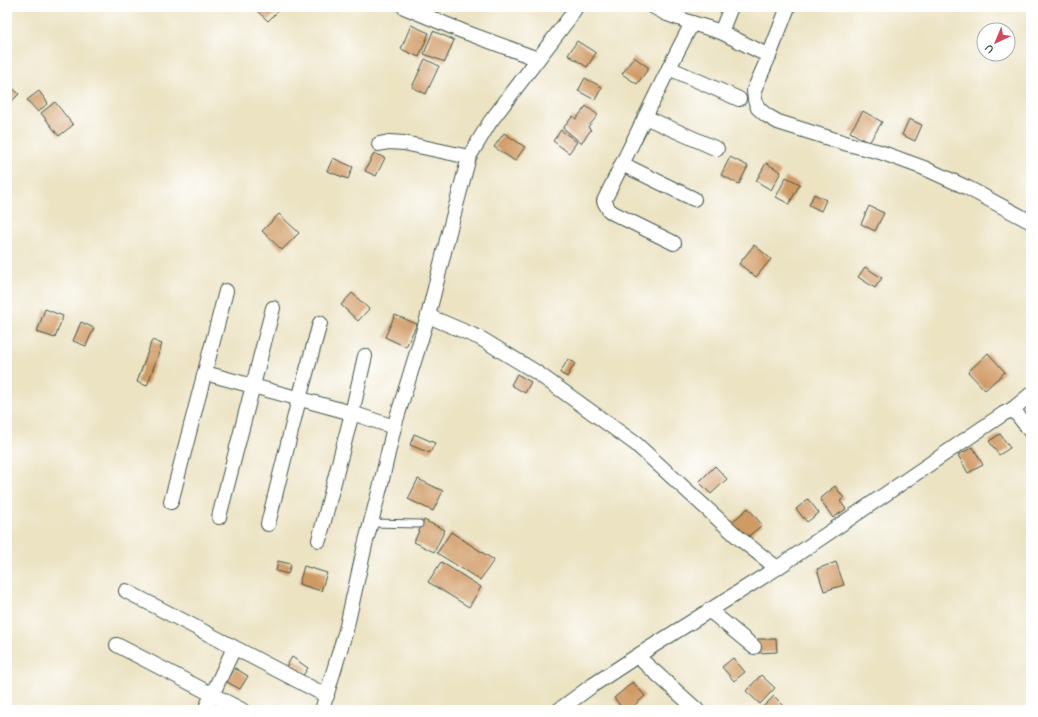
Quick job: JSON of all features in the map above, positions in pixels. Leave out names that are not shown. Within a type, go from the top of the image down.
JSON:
[{"type":"street","points":[[404,7],[462,32],[538,59]]},
{"type":"street","points":[[322,710],[346,630],[394,426],[428,316],[469,157],[490,122],[576,7]]},
{"type":"street","points":[[654,7],[667,14],[721,32],[769,56]]},
{"type":"street","points":[[721,32],[731,7]]},
{"type":"street","points":[[788,7],[754,90],[758,108],[778,122],[848,144],[880,152],[924,168],[968,188],[1031,222]]},
{"type":"street","points":[[674,243],[613,213],[604,201],[692,23]]},
{"type":"street","points":[[669,68],[739,99]]},
{"type":"street","points":[[645,117],[717,149]]},
{"type":"street","points":[[379,144],[389,142],[404,143],[469,157]]},
{"type":"street","points":[[622,164],[694,200]]},
{"type":"street","points":[[171,502],[226,291]]},
{"type":"street","points":[[219,517],[273,308]]},
{"type":"street","points":[[428,316],[480,338],[530,368],[636,444],[739,538],[777,568]]},
{"type":"street","points":[[268,524],[320,323]]},
{"type":"street","points":[[319,540],[352,413],[365,356]]},
{"type":"street","points":[[205,373],[394,426]]},
{"type":"street","points":[[559,710],[593,685],[637,656],[777,568],[1003,414],[1013,409],[1031,394]]},
{"type":"street","points":[[1013,409],[1031,432]]},
{"type":"street","points":[[126,591],[327,696]]},
{"type":"street","points":[[709,610],[754,648]]},
{"type":"street","points":[[117,645],[242,710]]},
{"type":"street","points":[[205,710],[234,648]]},
{"type":"street","points":[[637,656],[697,710]]},
{"type":"lane","points":[[371,523],[419,524]]},
{"type":"building","points":[[259,7],[282,7],[268,21],[256,10]]},
{"type":"building","points":[[420,7],[439,7],[434,17]]},
{"type":"building","points":[[411,25],[429,33],[419,57],[401,49]]},
{"type":"building","points":[[433,31],[454,40],[445,62],[424,54]]},
{"type":"building","points":[[577,41],[596,53],[587,67],[568,55]]},
{"type":"building","points":[[634,57],[649,68],[637,84],[622,74]]},
{"type":"building","points":[[425,59],[439,66],[426,94],[412,87]]},
{"type":"building","points":[[585,78],[602,87],[595,100],[578,91]]},
{"type":"building","points":[[8,84],[19,94],[7,106],[7,85]]},
{"type":"building","points":[[39,91],[48,103],[38,112],[27,100]]},
{"type":"building","points":[[55,102],[73,125],[59,136],[41,113]]},
{"type":"building","points":[[586,106],[598,115],[588,127],[591,130],[581,143],[563,128],[573,116],[576,119]]},
{"type":"building","points":[[863,111],[882,122],[869,143],[850,132]]},
{"type":"building","points":[[909,119],[922,125],[915,141],[902,135]]},
{"type":"building","points":[[561,130],[577,142],[569,153],[553,141]]},
{"type":"building","points":[[504,133],[525,147],[515,161],[494,147]]},
{"type":"building","points":[[374,153],[385,158],[376,176],[365,171]]},
{"type":"building","points":[[730,157],[748,166],[739,184],[721,175]]},
{"type":"building","points":[[333,158],[353,167],[348,179],[327,171]]},
{"type":"building","points":[[766,163],[781,172],[771,190],[756,181]]},
{"type":"building","points":[[786,177],[800,184],[789,204],[776,197]]},
{"type":"building","points":[[814,194],[826,200],[821,211],[809,205]]},
{"type":"building","points":[[869,206],[884,213],[875,231],[861,224]]},
{"type":"building","points":[[279,214],[299,233],[282,250],[262,231]]},
{"type":"building","points":[[754,245],[771,259],[756,277],[739,264]]},
{"type":"building","points":[[865,267],[882,278],[875,288],[858,277]]},
{"type":"building","points":[[352,293],[369,309],[358,321],[341,305]]},
{"type":"building","points":[[45,309],[63,316],[55,338],[37,332]]},
{"type":"building","points":[[395,315],[417,324],[406,347],[385,337]]},
{"type":"building","points":[[81,322],[94,328],[86,346],[73,341]]},
{"type":"building","points":[[152,340],[162,344],[147,386],[137,382]]},
{"type":"building","points":[[988,353],[1005,372],[985,390],[968,372]]},
{"type":"building","points":[[568,359],[575,363],[567,377],[560,373]]},
{"type":"building","points":[[517,374],[531,382],[525,393],[511,385]]},
{"type":"building","points":[[414,434],[435,443],[430,453],[410,445]]},
{"type":"building","points":[[1000,434],[1010,448],[999,455],[989,441]]},
{"type":"building","points":[[973,447],[983,465],[968,473],[958,455]]},
{"type":"building","points":[[715,466],[727,479],[711,494],[699,482]]},
{"type":"building","points":[[418,479],[443,491],[433,511],[408,499]]},
{"type":"building","points":[[835,486],[844,498],[840,501],[846,509],[833,518],[820,499]]},
{"type":"building","points":[[808,499],[819,513],[807,522],[796,509]]},
{"type":"building","points":[[748,508],[762,525],[745,539],[731,523]]},
{"type":"building","points":[[424,520],[445,530],[434,552],[414,542]]},
{"type":"building","points":[[451,532],[494,560],[480,580],[437,553]]},
{"type":"building","points":[[278,561],[291,564],[288,574],[276,571]]},
{"type":"building","points":[[441,562],[481,587],[469,607],[428,582]]},
{"type":"building","points":[[836,562],[844,585],[824,591],[817,569]]},
{"type":"building","points":[[304,566],[327,573],[321,591],[299,584]]},
{"type":"building","points":[[757,639],[776,639],[777,652],[758,653]]},
{"type":"building","points":[[292,657],[308,668],[300,680],[284,670]]},
{"type":"building","points":[[733,658],[745,672],[734,681],[722,667]]},
{"type":"building","points":[[235,668],[248,676],[240,689],[227,682]]},
{"type":"building","points":[[761,675],[775,688],[760,704],[746,691]]},
{"type":"building","points":[[633,682],[645,696],[629,710],[624,710],[614,698]]},
{"type":"building","points":[[774,696],[783,705],[778,710],[764,710],[762,708]]}]
